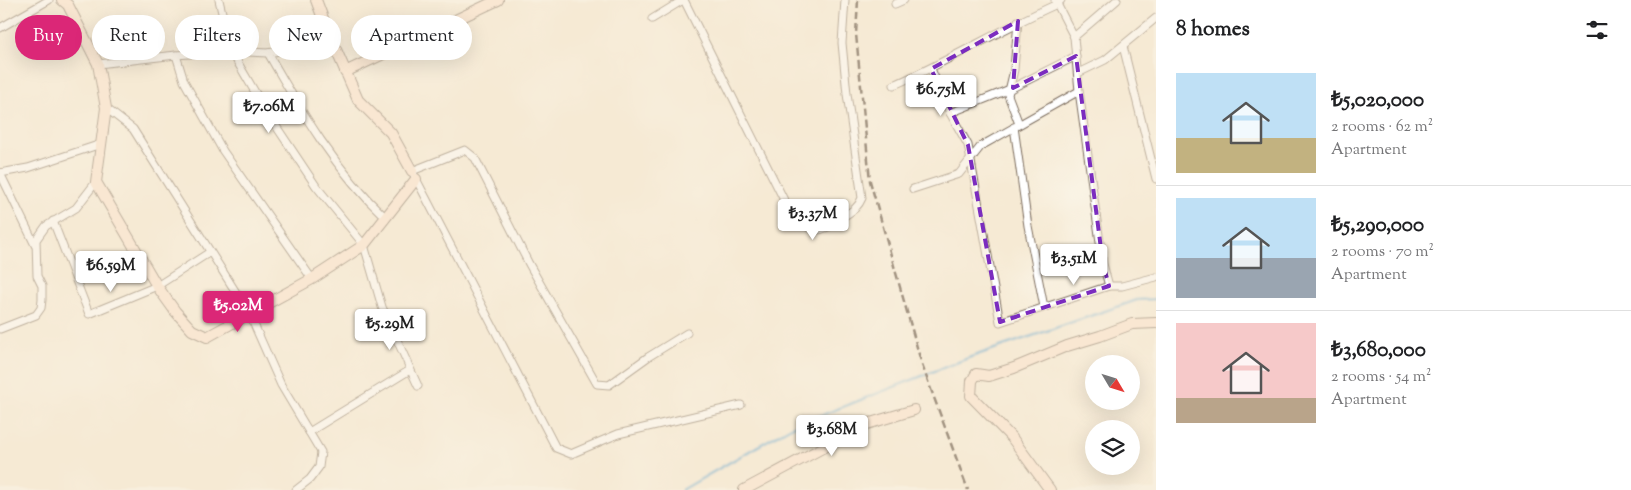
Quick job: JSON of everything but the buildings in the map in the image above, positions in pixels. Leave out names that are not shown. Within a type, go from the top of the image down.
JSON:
[{"type":"street","points":[[0,28],[49,0]]},
{"type":"street","points":[[219,0],[223,15]]},
{"type":"street","points":[[316,0],[322,15]]},
{"type":"street","points":[[345,72],[498,0]]},
{"type":"street","points":[[652,19],[683,0],[790,212],[813,230],[826,229],[859,206],[862,198],[847,94],[842,43],[845,0]]},
{"type":"street","points":[[895,4],[904,0]]},
{"type":"street","points":[[1074,37],[1117,0]]},
{"type":"street","points":[[894,85],[931,69],[1057,1],[1074,37],[1079,91],[1103,264],[1109,286]]},
{"type":"street","points":[[0,329],[36,316],[41,308],[42,286],[37,276],[36,240],[46,226],[76,208],[96,182],[106,108],[98,64],[69,2]]},
{"type":"street","points":[[1078,73],[1105,60],[1156,18]]},
{"type":"street","points":[[1018,21],[1014,70],[1008,95],[1017,126],[1028,226],[1044,307]]},
{"type":"street","points":[[1122,46],[1156,180]]},
{"type":"street","points":[[259,53],[268,53],[292,96],[329,154],[363,197],[386,218]]},
{"type":"street","points":[[98,64],[175,55]]},
{"type":"street","points":[[950,113],[1010,89],[1076,56]]},
{"type":"street","points":[[177,60],[184,82],[223,151],[312,279]]},
{"type":"street","points":[[236,60],[266,111],[316,186],[364,245],[382,308],[418,386]]},
{"type":"street","points":[[340,60],[358,100],[391,133],[556,448],[570,454],[618,434],[740,405]]},
{"type":"street","points":[[931,69],[950,113],[968,145],[1000,322],[1109,286],[1122,286],[1156,277]]},
{"type":"street","points":[[913,189],[959,174],[981,146],[1079,91]]},
{"type":"street","points":[[106,108],[133,129],[249,313],[281,385],[321,452],[319,467],[310,479],[296,490]]},
{"type":"street","points":[[36,247],[0,173],[28,168],[101,144]]},
{"type":"street","points":[[96,182],[157,286],[175,311],[192,330],[208,337],[312,279],[364,245],[386,218],[414,175],[465,150],[475,158],[529,264],[597,384],[609,385],[648,357],[687,333]]},
{"type":"street","points":[[53,221],[90,314],[157,286],[210,252]]},
{"type":"street","points":[[1050,490],[1012,438],[971,396],[972,381],[976,374],[989,376],[1014,368],[1067,346],[1132,324],[1156,323]]},
{"type":"street","points":[[308,432],[410,370]]},
{"type":"street","points":[[744,490],[867,424],[914,410]]},
{"type":"highlighted area","points":[[1018,21],[1013,88],[1076,56],[1103,264],[1109,286],[1000,322],[968,145],[931,69]]},
{"type":"waterway","points":[[682,490],[791,427],[971,357],[1137,300],[1156,299]]},
{"type":"railway","points":[[858,0],[856,34],[870,181],[922,365],[968,490]]}]
